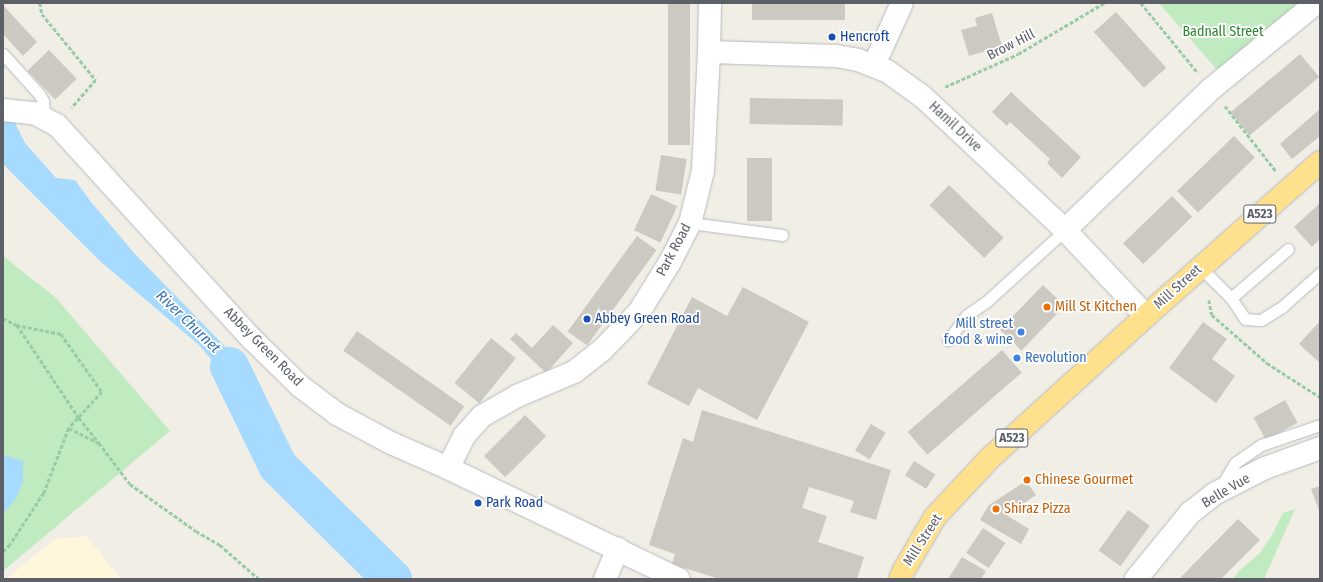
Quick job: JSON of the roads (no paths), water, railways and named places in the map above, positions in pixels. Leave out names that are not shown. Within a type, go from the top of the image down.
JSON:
[{"type":"highway","name":"Mill Street","points":[[900,579],[935,517],[989,459],[1200,267],[1320,162]]},
{"type":"street","name":"Park Road","points":[[448,468],[464,436],[482,416],[517,396],[574,372],[603,349],[639,312],[670,262],[690,223],[703,171],[710,3]]},
{"type":"street","points":[[874,65],[902,3]]},
{"type":"street","points":[[1065,230],[1211,89],[1316,3]]},
{"type":"street","name":"Hamil Drive","points":[[709,52],[836,56],[874,65],[904,83],[922,97],[1065,230],[1146,316]]},
{"type":"street","points":[[6,110],[34,112],[50,121]]},
{"type":"street","name":"Abbey Green Road","points":[[50,121],[252,339],[300,386],[337,414],[391,443],[448,468],[679,579]]},
{"type":"street","name":"Belle Vue","points":[[1136,579],[1190,513],[1216,494],[1265,468],[1320,448]]},
{"type":"street","points":[[605,579],[618,549]]},
{"type":"lane","points":[[3,54],[39,94],[50,121]]},
{"type":"lane","points":[[690,223],[782,235]]},
{"type":"lane","points":[[948,340],[967,315],[987,300],[1065,230]]},
{"type":"lane","points":[[1231,298],[1288,249]]},
{"type":"lane","points":[[1200,267],[1231,298],[1245,319],[1261,320],[1282,306],[1320,273]]},
{"type":"lane","points":[[1216,494],[1235,463],[1241,458],[1261,445],[1320,425]]},
{"type":"water","points":[[3,99],[25,143],[56,178],[75,180],[91,202],[134,253],[242,364],[260,409],[247,417],[222,372],[199,345],[100,261],[4,165]]},
{"type":"water","points":[[3,455],[23,461],[23,481],[16,499],[3,513]]},
{"type":"waterway","name":"River Churnet","points":[[229,366],[277,465],[392,579]]},
{"type":"place","name":"Hencroft","points":[[832,37]]},
{"type":"place","name":"Mill St Kitchen","points":[[1047,307]]},
{"type":"place","name":"Abbey Green Road","points":[[587,319]]},
{"type":"place","name":"Mill street food & wine","points":[[1021,332]]},
{"type":"place","name":"Revolution","points":[[1017,358]]},
{"type":"place","name":"Chinese Gourmet","points":[[1027,480]]},
{"type":"place","name":"Park Road","points":[[478,503]]},
{"type":"place","name":"Shiraz Pizza","points":[[996,509]]},
{"type":"park label","name":"Badnall Street","points":[[1223,32]]}]
